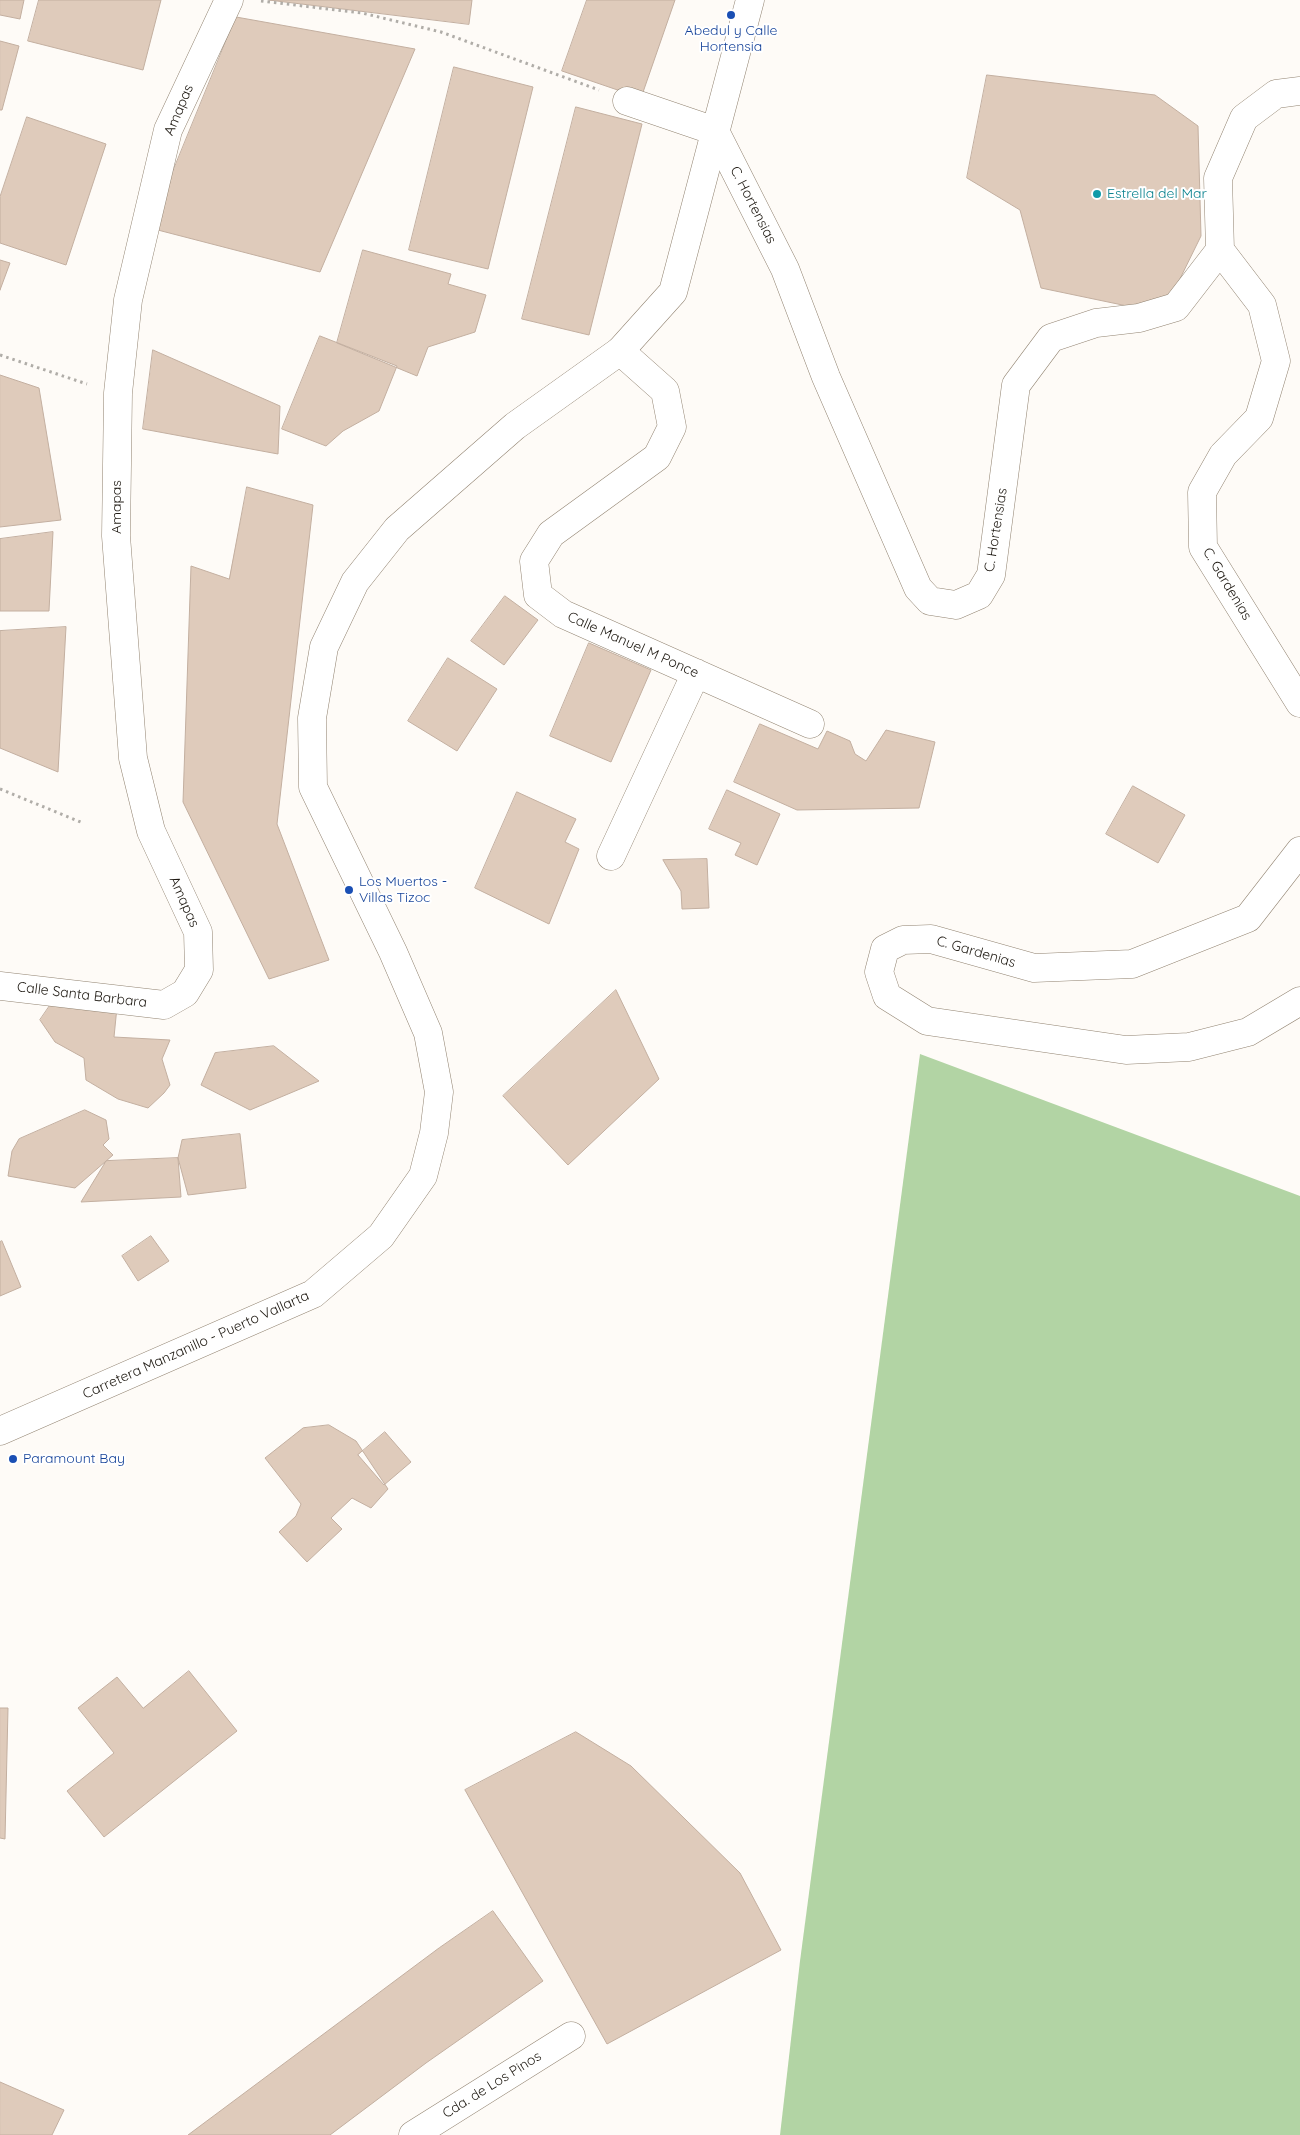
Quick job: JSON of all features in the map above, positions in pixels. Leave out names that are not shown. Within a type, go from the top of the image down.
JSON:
[{"type":"main road","name":"Amapas","points":[[164,1005],[185,993],[199,970],[198,932],[151,831],[134,758],[116,536],[118,394],[128,300],[168,130],[229,0]]},
{"type":"main road","name":"Carretera Manzanillo - Puerto Vallarta","points":[[0,1431],[313,1294],[381,1236],[423,1176],[434,1133],[438,1092],[428,1033],[393,952],[313,787],[312,718],[324,647],[354,582],[397,529],[516,426],[620,352],[673,292],[750,0]]},
{"type":"main road","points":[[1220,250],[1218,178],[1244,118],[1276,94],[1300,92]]},
{"type":"main road","points":[[627,101],[716,131]]},
{"type":"main road","name":"C. Hortensias","points":[[716,131],[785,269],[826,377],[918,588],[930,601],[956,605],[979,596],[991,575],[1016,385],[1051,338],[1096,323],[1139,318],[1176,307],[1220,250]]},
{"type":"main road","name":"C. Gardenias","points":[[1220,250],[1262,306],[1276,361],[1259,418],[1223,455],[1202,492],[1203,547],[1300,703]]},
{"type":"main road","name":"Calle Manuel M Ponce","points":[[620,352],[664,391],[672,427],[658,457],[551,534],[534,561],[538,596],[563,614],[810,724]]},
{"type":"main road","points":[[611,856],[696,673]]},
{"type":"main road","name":"C. Gardenias","points":[[1300,851],[1248,918],[1132,964],[1034,968],[931,939],[904,940],[884,949],[878,972],[887,996],[927,1021],[1126,1050],[1188,1047],[1248,1032],[1300,1001]]},
{"type":"main road","name":"Calle Santa Barbara","points":[[0,986],[164,1005]]},
{"type":"main road","name":"Cda. de Los Pinos","points":[[412,2135],[571,2036]]},
{"type":"path","points":[[260,1],[362,13],[441,32],[627,101]]},
{"type":"path","points":[[0,355],[118,394]]},
{"type":"path","points":[[0,789],[83,823]]},
{"type":"green space","points":[[920,1054],[1300,1196],[1300,2135],[780,2135],[800,1961]]},
{"type":"building","points":[[0,0],[24,0],[20,19],[0,15]]},
{"type":"building","points":[[39,0],[161,0],[143,70],[28,41]]},
{"type":"building","points":[[269,0],[472,0],[469,24]]},
{"type":"building","points":[[587,0],[675,0],[641,98],[562,71]]},
{"type":"building","points":[[236,17],[415,49],[320,272],[150,228]]},
{"type":"building","points":[[0,41],[19,46],[2,110],[0,110]]},
{"type":"building","points":[[454,67],[533,87],[488,269],[409,250]]},
{"type":"building","name":"Estrella del Mar","points":[[987,75],[1155,95],[1198,126],[1201,236],[1171,297],[1132,307],[1041,288],[1020,210],[967,178]]},
{"type":"building","points":[[576,107],[642,124],[589,335],[522,319]]},
{"type":"building","points":[[27,117],[106,144],[66,265],[0,243],[0,197]]},
{"type":"building","points":[[363,250],[451,274],[448,284],[486,295],[475,332],[428,347],[417,376],[337,343]]},
{"type":"building","points":[[0,260],[10,263],[0,290]]},
{"type":"building","points":[[320,336],[397,366],[379,411],[343,431],[326,446],[282,429]]},
{"type":"building","points":[[153,350],[280,406],[278,454],[143,429]]},
{"type":"building","points":[[0,375],[39,388],[61,520],[0,527]]},
{"type":"building","points":[[247,487],[313,505],[277,824],[329,960],[269,979],[183,802],[191,566],[229,579]]},
{"type":"building","points":[[53,532],[49,611],[0,611],[0,539]]},
{"type":"building","points":[[505,596],[538,620],[504,665],[471,641]]},
{"type":"building","points":[[66,627],[58,772],[0,748],[0,631]]},
{"type":"building","points":[[589,643],[651,670],[611,762],[550,736]]},
{"type":"building","points":[[448,658],[497,689],[457,751],[408,721]]},
{"type":"building","points":[[760,724],[818,749],[827,731],[850,741],[855,754],[866,761],[886,730],[935,742],[919,808],[797,810],[734,782]]},
{"type":"building","points":[[1133,786],[1185,815],[1158,863],[1106,834]]},
{"type":"building","points":[[727,790],[780,814],[757,865],[735,855],[741,843],[709,829]]},
{"type":"building","points":[[517,792],[576,819],[565,842],[579,849],[549,924],[475,888]]},
{"type":"building","points":[[707,859],[709,908],[682,909],[681,891],[663,860]]},
{"type":"building","points":[[616,990],[659,1079],[568,1165],[503,1096]]},
{"type":"building","points":[[53,1001],[117,1007],[114,1037],[170,1040],[162,1059],[170,1085],[164,1093],[148,1108],[118,1099],[86,1080],[84,1058],[55,1042],[40,1020]]},
{"type":"building","points":[[274,1046],[319,1081],[250,1110],[201,1085],[215,1053]]},
{"type":"building","points":[[85,1110],[106,1120],[109,1139],[103,1145],[113,1155],[75,1188],[8,1176],[12,1151],[19,1139]]},
{"type":"building","points":[[240,1134],[246,1188],[188,1195],[178,1158],[182,1140]]},
{"type":"building","points":[[178,1158],[181,1197],[81,1202],[106,1161]]},
{"type":"building","points":[[151,1236],[169,1261],[138,1281],[122,1256]]},
{"type":"building","points":[[2,1241],[21,1287],[0,1296],[0,1242]]},
{"type":"building","points":[[329,1425],[356,1441],[388,1489],[371,1508],[352,1498],[331,1518],[342,1529],[307,1562],[279,1532],[296,1516],[301,1504],[265,1458],[303,1428]]},
{"type":"building","points":[[385,1432],[411,1462],[384,1485],[358,1455]]},
{"type":"building","points":[[189,1671],[237,1731],[104,1837],[67,1791],[114,1753],[78,1708],[117,1677],[143,1708]]},
{"type":"building","points":[[0,1708],[8,1708],[5,1839],[0,1838]]},
{"type":"building","points":[[576,1732],[631,1766],[740,1873],[781,1950],[607,2044],[465,1790]]},
{"type":"building","points":[[493,1911],[543,1981],[426,2063],[330,2135],[188,2135],[439,1948]]},
{"type":"building","points":[[0,2082],[64,2110],[52,2135],[0,2135]]},
{"type":"place","name":"Abedul y Calle Hortensia","points":[[731,15]]},
{"type":"place","name":"Estrella del Mar","points":[[1097,194]]},
{"type":"place","name":"Los Muertos - Villas Tizoc","points":[[349,890]]},
{"type":"place","name":"Paramount Bay","points":[[13,1459]]}]
